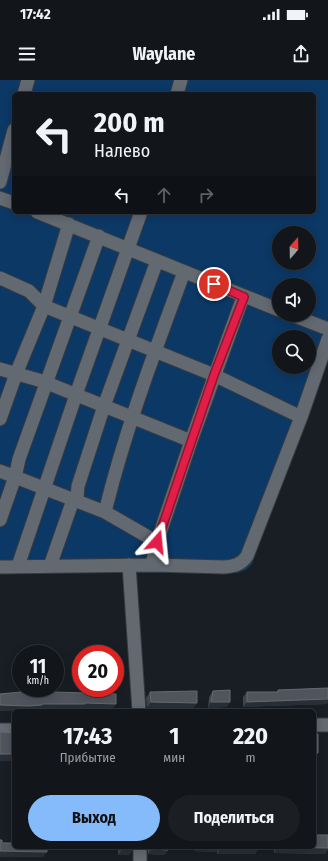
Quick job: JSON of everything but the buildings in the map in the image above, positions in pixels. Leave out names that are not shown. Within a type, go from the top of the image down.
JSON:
[{"type":"street","points":[[25,92],[28,80]]},
{"type":"street","points":[[178,92],[181,80]]},
{"type":"street","points":[[0,182],[12,137]]},
{"type":"street","points":[[0,198],[12,202]]},
{"type":"street","points":[[42,214],[272,307]]},
{"type":"street","points":[[18,566],[76,395],[140,214]]},
{"type":"street","points":[[0,419],[16,374],[44,306],[69,224]]},
{"type":"street","points":[[0,520],[15,477],[19,459],[99,236]]},
{"type":"street","points":[[50,566],[73,500],[77,497],[78,486],[104,406],[157,261]]},
{"type":"street","points":[[105,512],[114,474],[132,417],[184,272]]},
{"type":"street","points":[[0,278],[29,292],[44,306],[214,375],[301,417]]},
{"type":"street","points":[[152,564],[157,542],[191,441],[214,375],[244,297]]},
{"type":"street","points":[[310,322],[328,329]]},
{"type":"street","points":[[0,566],[152,564],[234,566],[244,561],[301,417],[328,339]]},
{"type":"street","points":[[0,368],[46,383],[191,441]]},
{"type":"street","points":[[0,471],[105,512],[157,542]]},
{"type":"street","points":[[129,565],[139,709]]},
{"type":"street","points":[[316,725],[328,725]]},
{"type":"street","points":[[0,730],[12,730]]},
{"type":"street","points":[[140,849],[140,861]]},
{"type":"shaded area","points":[[0,80],[328,80],[328,358],[252,564],[246,570],[237,573],[0,572]]},
{"type":"route","points":[[157,542],[214,375],[244,297],[214,284]]}]
